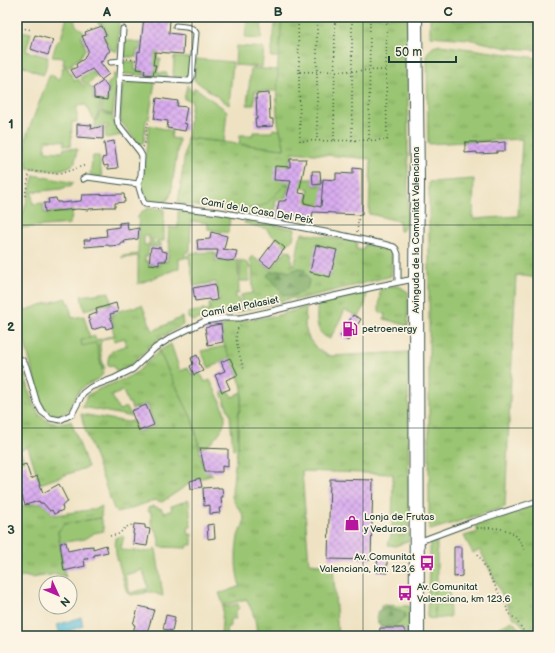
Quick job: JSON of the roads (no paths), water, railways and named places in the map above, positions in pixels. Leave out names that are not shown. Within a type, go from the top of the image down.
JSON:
[{"type":"main road","name":"Avinguda de la Comunitat Valenciana","points":[[415,17],[417,177],[417,636]]},
{"type":"lane","points":[[123,28],[120,76],[190,81],[192,77],[196,33],[192,28],[176,26]]},
{"type":"lane","points":[[111,62],[121,61]]},
{"type":"lane","name":"Camí de la Casa Del Peix","points":[[120,76],[117,118],[118,124],[142,156],[141,175],[138,184],[143,201],[146,204],[220,212],[336,234],[394,247],[398,254],[398,282]]},
{"type":"lane","points":[[83,179],[87,177],[138,184]]},
{"type":"lane","name":"Camí del Palasiet","points":[[17,358],[22,360],[26,366],[37,403],[42,412],[50,418],[60,420],[72,414],[83,393],[91,387],[116,378],[133,368],[155,348],[172,337],[205,321],[246,316],[416,279]]},
{"type":"lane","points":[[417,542],[466,524],[538,501]]},
{"type":"water","points":[[81,617],[83,626],[60,634],[57,625]]},
{"type":"place","name":"petroenergy","points":[[350,329]]},
{"type":"place","name":"Lonja de Frutas y Veduras","points":[[352,523]]},
{"type":"place","name":"Av. Comunitat Valenciana, km. 123.6","points":[[427,563]]},
{"type":"place","name":"Av. Comunitat Valenciana, km 123.6","points":[[405,593]]}]
